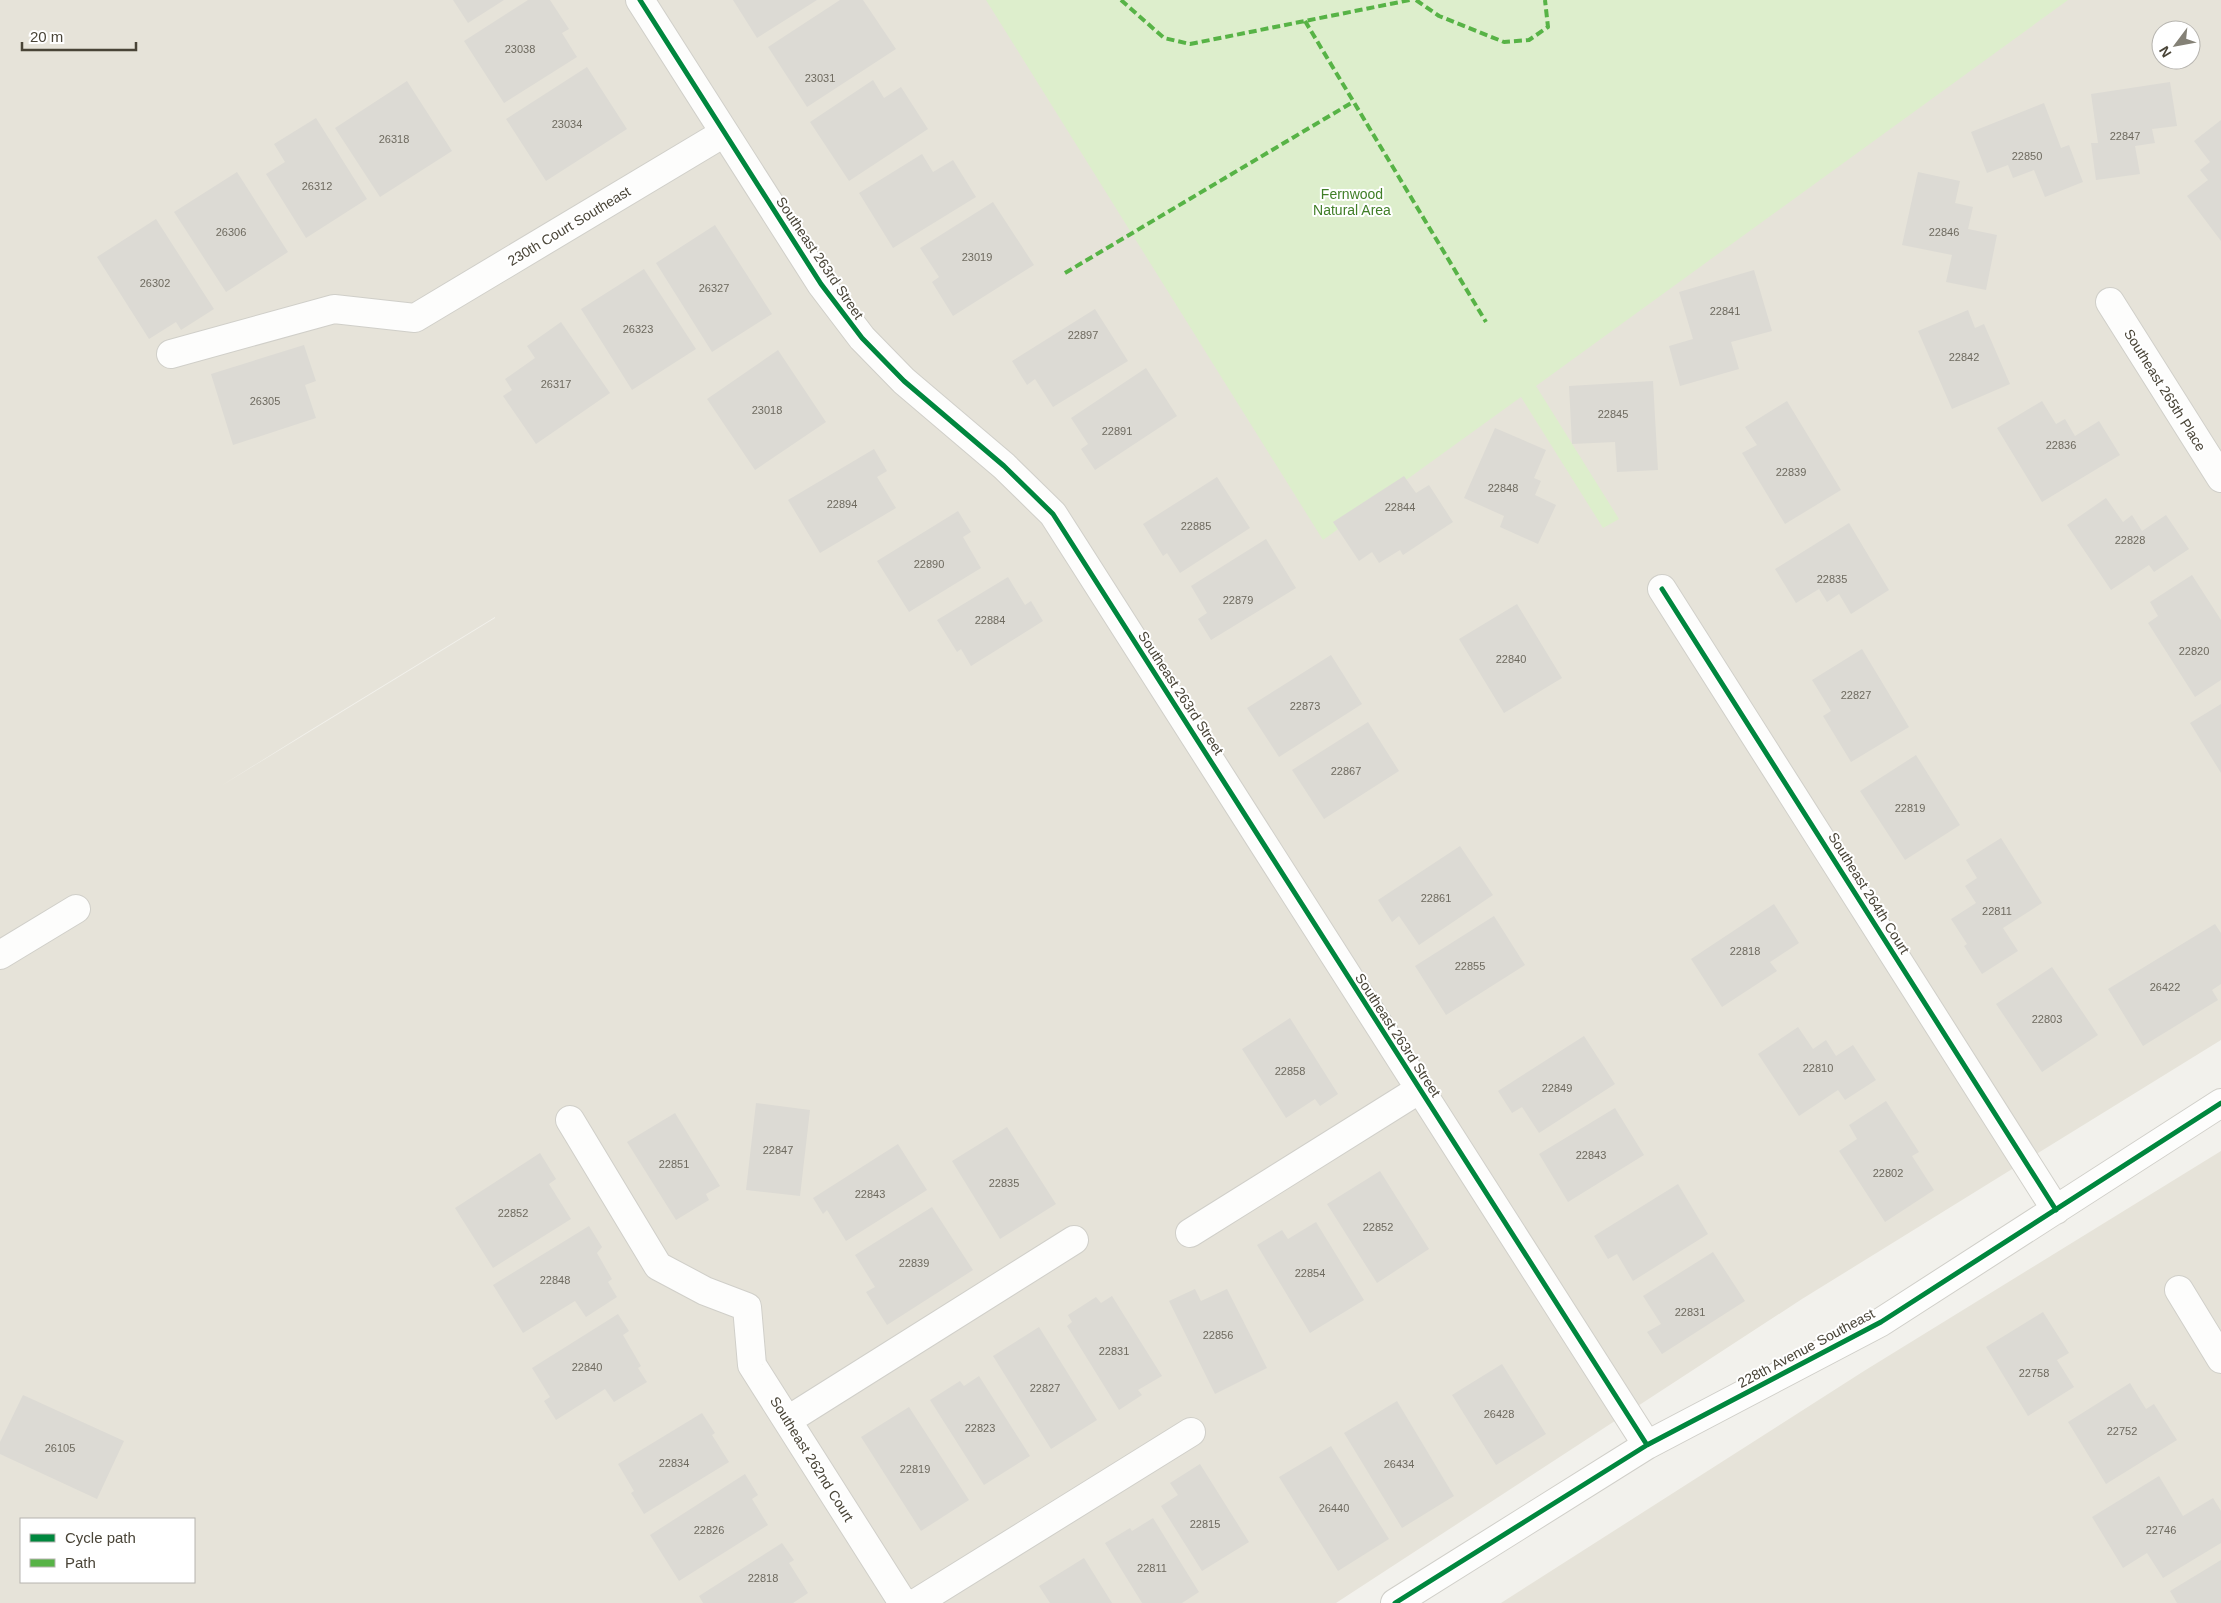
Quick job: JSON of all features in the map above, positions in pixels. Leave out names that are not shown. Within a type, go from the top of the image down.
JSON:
[{"type":"street","name":"Southeast 263rd Street","points":[[640,0],[821,284],[862,338],[904,382],[1004,466],[1053,514],[1647,1445]]},
{"type":"street","name":"230th Court Southeast","points":[[171,354],[334,309],[415,318],[724,133]]},
{"type":"street","name":"Southeast 265th Place","points":[[2110,302],[2221,478]]},
{"type":"street","name":"Southeast 264th Court","points":[[1662,589],[2056,1210]]},
{"type":"street","points":[[0,955],[76,909]]},
{"type":"street","points":[[1190,1233],[1420,1090]]},
{"type":"street","name":"228th Avenue Southeast","points":[[1396,1603],[1647,1445],[1881,1322],[2221,1103]]},
{"type":"street","name":"Southeast 262nd Court","points":[[570,1120],[658,1266],[705,1291],[747,1307],[752,1365],[903,1603]]},
{"type":"street","points":[[788,1420],[1074,1240]]},
{"type":"street","points":[[2179,1290],[2221,1359]]},
{"type":"street","points":[[916,1603],[1191,1432]]},
{"type":"shaded area","points":[[0,0],[2221,0],[2221,1040],[1802,1299],[1336,1603],[0,1603]],"holes":[[[495,617],[495,618],[221,786]]]},
{"type":"shaded area","points":[[2221,1151],[2221,1603],[1501,1603],[1864,1371]]},
{"type":"green space","name":"Fernwood Natural Area","points":[[986,0],[2068,0],[1536,386],[1619,519],[1603,528],[1521,397],[1323,540]]},
{"type":"building","points":[[453,0],[504,0],[468,23]]},
{"type":"building","points":[[528,0],[550,0],[569,29],[562,33],[577,57],[504,103],[464,41]]},
{"type":"building","points":[[733,0],[817,0],[757,38]]},
{"type":"building","points":[[840,0],[863,0],[896,49],[807,107],[768,47]]},
{"type":"building","points":[[587,67],[627,129],[546,181],[506,119]]},
{"type":"building","points":[[873,80],[884,98],[901,87],[928,129],[849,181],[810,122]]},
{"type":"building","points":[[407,81],[452,151],[380,197],[335,128]]},
{"type":"building","points":[[2170,82],[2177,126],[2152,129],[2155,143],[2135,146],[2140,174],[2096,180],[2091,143],[2098,143],[2091,94]]},
{"type":"building","points":[[2044,103],[2061,148],[2069,145],[2083,182],[2045,197],[2034,170],[2013,178],[2008,165],[1987,173],[1971,132]]},
{"type":"building","points":[[316,118],[367,199],[306,238],[266,174],[285,162],[274,144]]},
{"type":"building","points":[[2221,120],[2221,241],[2187,196],[2208,180],[2200,170],[2210,162],[2194,141]]},
{"type":"building","points":[[922,154],[933,172],[953,160],[976,197],[893,248],[859,193]]},
{"type":"building","points":[[237,172],[288,252],[226,292],[174,212]]},
{"type":"building","points":[[1918,172],[1960,181],[1955,203],[1973,207],[1968,229],[1997,235],[1986,290],[1946,282],[1952,255],[1902,245]]},
{"type":"building","points":[[993,202],[1034,265],[953,316],[932,282],[939,277],[920,248]]},
{"type":"building","points":[[156,219],[214,309],[181,330],[176,322],[149,339],[97,257]]},
{"type":"building","points":[[715,225],[772,314],[712,352],[656,263]]},
{"type":"building","points":[[644,269],[696,349],[632,390],[581,309]]},
{"type":"building","points":[[1754,270],[1772,331],[1731,342],[1739,369],[1680,386],[1669,346],[1693,339],[1679,292]]},
{"type":"building","points":[[1095,309],[1128,361],[1053,407],[1035,379],[1027,385],[1012,361]]},
{"type":"building","points":[[1968,310],[1975,328],[1984,324],[2010,384],[1952,409],[1918,331]]},
{"type":"building","points":[[561,322],[610,393],[536,444],[503,396],[512,390],[505,379],[535,358],[527,346]]},
{"type":"building","points":[[304,345],[316,381],[305,385],[316,418],[233,445],[211,374]]},
{"type":"building","points":[[778,350],[826,422],[755,470],[707,399]]},
{"type":"building","points":[[1146,368],[1177,416],[1095,470],[1081,449],[1088,444],[1071,418]]},
{"type":"building","points":[[1653,381],[1658,470],[1617,472],[1615,442],[1572,444],[1569,386]]},
{"type":"building","points":[[1787,401],[1841,490],[1785,524],[1742,453],[1757,445],[1745,427]]},
{"type":"building","points":[[2042,401],[2056,424],[2065,419],[2075,436],[2099,421],[2120,455],[2042,502],[1997,428]]},
{"type":"building","points":[[1495,428],[1546,450],[1534,478],[1541,481],[1535,495],[1556,505],[1538,544],[1500,527],[1504,516],[1464,498]]},
{"type":"building","points":[[874,449],[887,471],[877,477],[896,508],[820,553],[788,500]]},
{"type":"building","points":[[1404,476],[1416,493],[1429,485],[1453,522],[1403,555],[1400,550],[1379,563],[1372,552],[1359,561],[1333,522]]},
{"type":"building","points":[[1217,477],[1250,528],[1180,573],[1167,553],[1163,556],[1143,524]]},
{"type":"building","points":[[2106,498],[2123,522],[2132,515],[2142,531],[2166,515],[2189,549],[2154,572],[2149,565],[2111,590],[2067,525]]},
{"type":"building","points":[[958,511],[971,532],[963,537],[981,568],[909,612],[877,561]]},
{"type":"building","points":[[1849,523],[1889,590],[1851,614],[1839,594],[1827,602],[1819,589],[1796,603],[1775,569]]},
{"type":"building","points":[[1266,539],[1296,588],[1211,640],[1198,619],[1207,613],[1191,586]]},
{"type":"building","points":[[2192,575],[2221,620],[2221,680],[2195,697],[2148,623],[2158,616],[2150,602]]},
{"type":"building","points":[[1008,577],[1025,605],[1031,601],[1043,621],[971,666],[961,649],[957,652],[937,620]]},
{"type":"building","points":[[1517,604],[1562,678],[1504,713],[1459,639]]},
{"type":"building","points":[[1862,649],[1909,727],[1851,762],[1823,716],[1831,711],[1812,680]]},
{"type":"building","points":[[1331,655],[1362,704],[1279,757],[1247,708]]},
{"type":"building","points":[[2221,704],[2221,773],[2190,723]]},
{"type":"building","points":[[1368,722],[1399,771],[1324,819],[1292,770]]},
{"type":"building","points":[[1916,755],[1960,825],[1905,860],[1860,791]]},
{"type":"building","points":[[2001,838],[2042,903],[2003,928],[2018,951],[1982,974],[1964,946],[1967,944],[1951,919],[1976,903],[1965,886],[1977,878],[1966,860]]},
{"type":"building","points":[[1460,846],[1493,895],[1419,945],[1399,916],[1392,922],[1378,900]]},
{"type":"building","points":[[1774,904],[1799,943],[1770,962],[1777,971],[1722,1007],[1691,959]]},
{"type":"building","points":[[1494,916],[1525,965],[1446,1015],[1415,966]]},
{"type":"building","points":[[2215,924],[2221,933],[2221,984],[2212,990],[2218,1000],[2143,1046],[2108,989]]},
{"type":"building","points":[[2052,967],[2098,1035],[2042,1072],[1996,1004]]},
{"type":"building","points":[[1290,1018],[1338,1094],[1320,1106],[1315,1099],[1286,1118],[1242,1049]]},
{"type":"building","points":[[1798,1027],[1813,1049],[1826,1040],[1836,1056],[1853,1045],[1876,1080],[1845,1100],[1838,1090],[1799,1116],[1758,1054]]},
{"type":"building","points":[[1584,1036],[1615,1084],[1539,1133],[1522,1107],[1512,1113],[1498,1091]]},
{"type":"building","points":[[1886,1101],[1919,1152],[1912,1156],[1934,1190],[1885,1222],[1839,1151],[1857,1139],[1849,1125]]},
{"type":"building","points":[[756,1103],[810,1110],[800,1196],[746,1190]]},
{"type":"building","points":[[1615,1108],[1644,1155],[1568,1202],[1539,1154]]},
{"type":"building","points":[[675,1113],[720,1186],[706,1194],[709,1200],[676,1220],[627,1142]]},
{"type":"building","points":[[1007,1127],[1056,1204],[1000,1239],[952,1161]]},
{"type":"building","points":[[898,1144],[927,1190],[846,1241],[827,1210],[823,1214],[813,1198]]},
{"type":"building","points":[[540,1153],[556,1179],[549,1184],[571,1219],[493,1268],[455,1208]]},
{"type":"building","points":[[1380,1171],[1429,1249],[1377,1283],[1327,1204]]},
{"type":"building","points":[[1678,1184],[1708,1234],[1633,1281],[1617,1254],[1608,1259],[1594,1236]]},
{"type":"building","points":[[932,1207],[973,1270],[887,1325],[866,1292],[875,1287],[855,1255]]},
{"type":"building","points":[[1316,1222],[1364,1300],[1310,1333],[1257,1245],[1282,1230],[1288,1239]]},
{"type":"building","points":[[589,1226],[602,1247],[597,1253],[612,1279],[608,1282],[617,1297],[586,1317],[575,1301],[523,1333],[493,1285]]},
{"type":"building","points":[[1713,1252],[1745,1301],[1662,1354],[1647,1332],[1661,1324],[1643,1296]]},
{"type":"building","points":[[1195,1289],[1201,1301],[1227,1289],[1267,1368],[1215,1394],[1169,1301]]},
{"type":"building","points":[[1112,1296],[1162,1376],[1138,1390],[1142,1395],[1119,1410],[1067,1326],[1072,1322],[1068,1315],[1096,1297],[1101,1303]]},
{"type":"building","points":[[2043,1312],[2069,1353],[2057,1360],[2074,1387],[2028,1416],[1986,1347]]},
{"type":"building","points":[[618,1314],[629,1331],[623,1335],[641,1366],[638,1368],[647,1382],[614,1402],[605,1389],[556,1420],[544,1401],[550,1397],[532,1368]]},
{"type":"building","points":[[1039,1327],[1097,1420],[1051,1449],[993,1356]]},
{"type":"building","points":[[1502,1364],[1546,1434],[1496,1465],[1452,1395]]},
{"type":"building","points":[[979,1376],[1030,1456],[984,1485],[930,1400],[960,1381],[964,1386]]},
{"type":"building","points":[[2130,1383],[2146,1409],[2154,1404],[2177,1440],[2106,1484],[2068,1422]]},
{"type":"building","points":[[23,1395],[124,1441],[97,1499],[0,1454],[0,1442]]},
{"type":"building","points":[[1397,1401],[1454,1496],[1402,1528],[1344,1433]]},
{"type":"building","points":[[909,1407],[969,1500],[921,1531],[861,1437]]},
{"type":"building","points":[[702,1413],[715,1433],[712,1435],[729,1462],[644,1514],[631,1493],[634,1491],[618,1464]]},
{"type":"building","points":[[1331,1446],[1389,1539],[1338,1571],[1279,1477]]},
{"type":"building","points":[[1200,1464],[1249,1542],[1202,1571],[1161,1506],[1178,1495],[1170,1483]]},
{"type":"building","points":[[745,1474],[758,1495],[752,1499],[768,1525],[679,1581],[650,1535]]},
{"type":"building","points":[[2159,1476],[2183,1516],[2213,1498],[2221,1511],[2221,1543],[2163,1578],[2147,1553],[2123,1568],[2092,1517]]},
{"type":"building","points":[[1153,1518],[1199,1592],[1182,1603],[1142,1603],[1105,1543],[1130,1528],[1132,1531]]},
{"type":"building","points":[[782,1543],[794,1560],[789,1563],[808,1593],[793,1603],[703,1603],[699,1596]]},
{"type":"building","points":[[1084,1558],[1112,1603],[1050,1603],[1039,1586]]},
{"type":"building","points":[[2221,1560],[2221,1603],[2177,1603],[2170,1591]]},
{"type":"marked path","points":[[1121,0],[1164,38],[1190,44],[1410,0]]},
{"type":"marked path","points":[[1416,0],[1439,16],[1504,42],[1529,40],[1548,27],[1545,0]]},
{"type":"marked path","points":[[1305,21],[1486,322]]},
{"type":"marked path","points":[[1065,273],[1353,102]]},
{"type":"cycle path","points":[[640,0],[821,284],[862,338],[904,381],[1004,466],[1053,514],[1647,1445]]},
{"type":"cycle path","points":[[1662,589],[2056,1210]]},
{"type":"cycle path","points":[[1395,1603],[1647,1445],[1881,1322],[2221,1103]]}]
